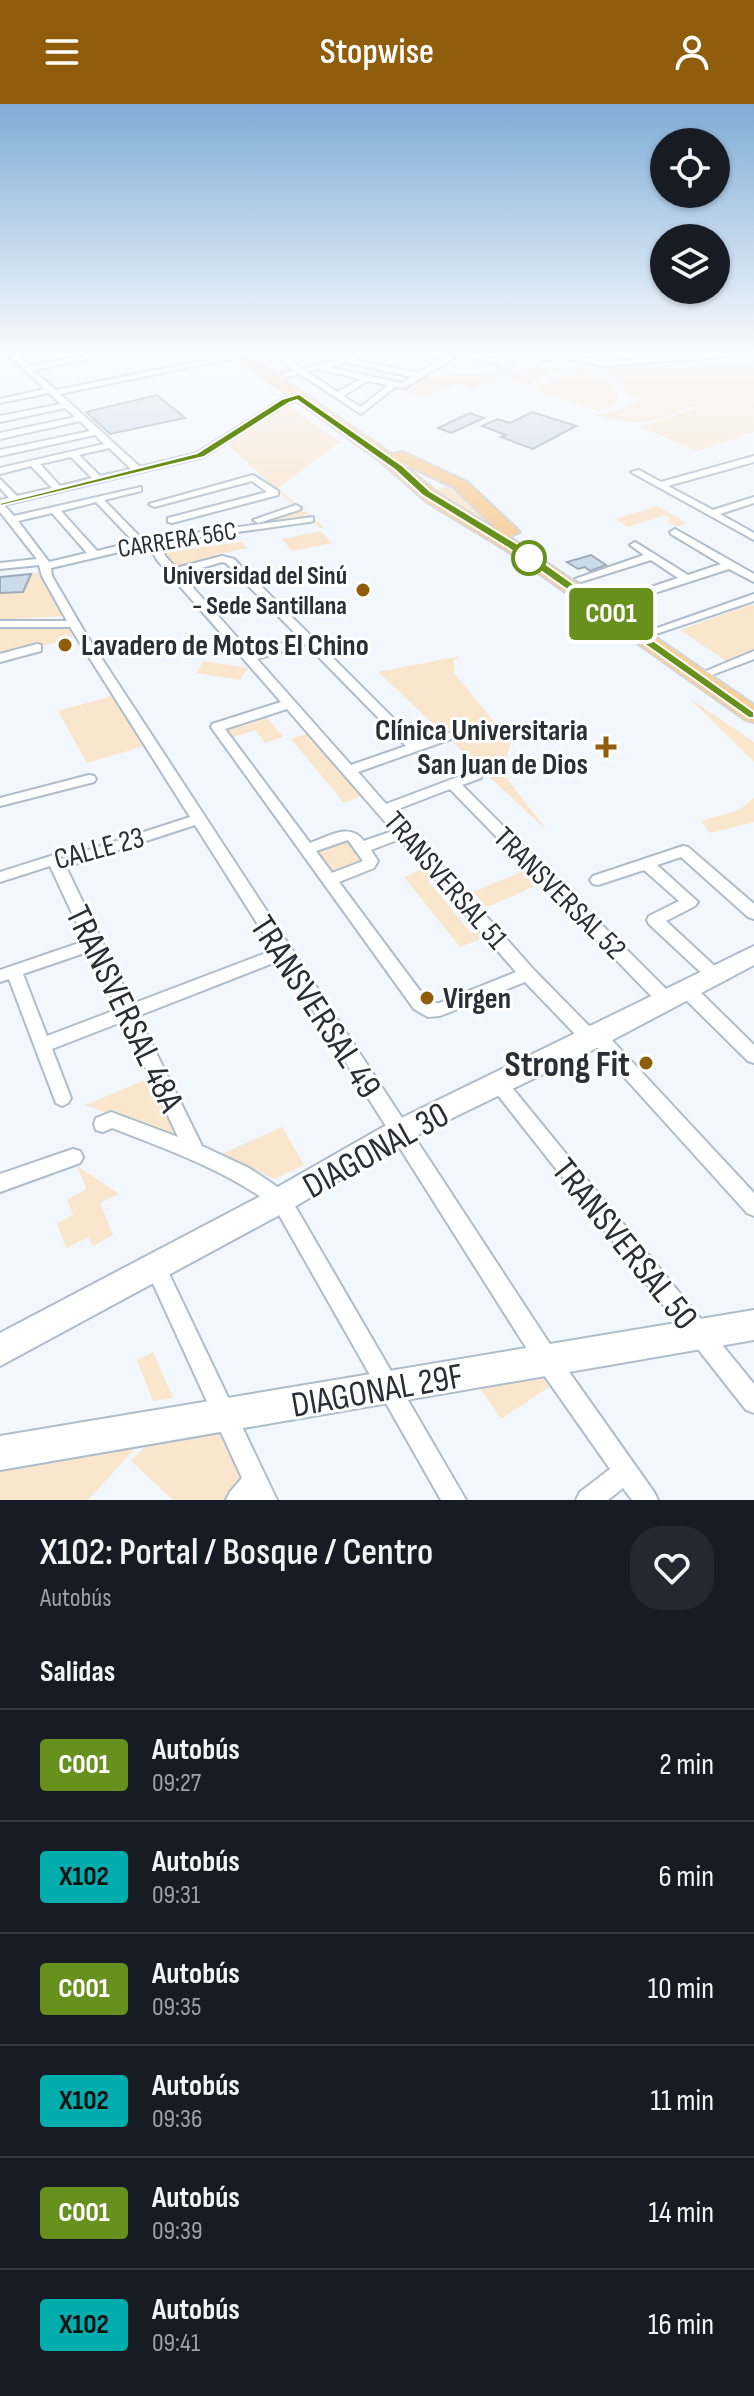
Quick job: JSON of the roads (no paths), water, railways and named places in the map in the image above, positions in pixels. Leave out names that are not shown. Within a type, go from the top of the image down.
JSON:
[{"type":"main road","points":[[326,416],[399,468],[426,493],[498,530],[580,579],[754,698]]},
{"type":"main road","points":[[349,416],[400,457],[461,485],[498,530],[754,715]]},
{"type":"street","points":[[0,504],[206,452],[262,416]]},
{"type":"street","points":[[0,436],[82,418],[138,470]]},
{"type":"street","points":[[17,432],[44,461]]},
{"type":"street","points":[[0,453],[96,432]]},
{"type":"street","points":[[0,471],[111,445]]},
{"type":"street","points":[[73,454],[98,479]]},
{"type":"street","points":[[660,485],[754,459]]},
{"type":"street","points":[[33,463],[58,489]]},
{"type":"street","points":[[636,472],[754,537]]},
{"type":"street","points":[[121,474],[189,536]]},
{"type":"street","points":[[154,504],[255,477],[275,492],[172,520]]},
{"type":"street","points":[[0,482],[15,499]]},
{"type":"street","points":[[11,520],[138,489]]},
{"type":"street","name":"TRANSVERSAL 51","points":[[98,499],[157,553],[528,974],[571,1020],[603,1042],[754,1207]]},
{"type":"street","points":[[712,514],[754,500]]},
{"type":"street","name":"TRANSVERSAL 49","points":[[0,504],[44,563],[47,576],[74,624],[398,1132],[547,1360],[646,1500]]},
{"type":"street","points":[[226,532],[296,508]]},
{"type":"street","points":[[54,509],[93,553]]},
{"type":"street","name":"CARRERA 56C","points":[[0,566],[44,563],[146,542],[309,519]]},
{"type":"street","points":[[675,532],[754,579]]},
{"type":"street","points":[[635,545],[687,579]]},
{"type":"street","points":[[580,579],[652,556]]},
{"type":"street","points":[[174,572],[225,559],[415,747]]},
{"type":"street","points":[[614,603],[729,565]]},
{"type":"street","points":[[655,631],[754,597]]},
{"type":"street","points":[[0,624],[74,624]]},
{"type":"street","points":[[251,657],[307,640]]},
{"type":"street","points":[[0,658],[37,648]]},
{"type":"street","points":[[712,671],[754,655]]},
{"type":"street","points":[[291,703],[217,727],[420,1004],[428,1010],[445,1008],[528,974]]},
{"type":"street","points":[[351,770],[446,736]]},
{"type":"street","points":[[385,809],[476,775]]},
{"type":"street","points":[[0,802],[89,779]]},
{"type":"street","name":"TRANSVERSAL 52","points":[[453,784],[677,996],[754,1056]]},
{"type":"street","name":"CALLE 23","points":[[2,872],[54,860],[57,865],[198,819]]},
{"type":"street","points":[[361,848],[404,832]]},
{"type":"street","points":[[306,849],[346,835],[353,837],[371,861],[328,880]]},
{"type":"street","points":[[598,880],[683,851],[754,913]]},
{"type":"street","points":[[645,863],[690,902],[655,920],[715,976]]},
{"type":"street","name":"TRANSVERSAL 48A","points":[[57,865],[195,1152]]},
{"type":"street","points":[[62,1098],[7,974],[96,943]]},
{"type":"street","points":[[41,1046],[283,953]]},
{"type":"street","name":"DIAGONAL 30","points":[[0,1350],[281,1200],[398,1132],[594,1038],[754,955]]},
{"type":"street","name":"TRANSVERSAL 50","points":[[499,1084],[754,1402]]},
{"type":"street","points":[[103,1124],[111,1120],[195,1152],[269,1190],[281,1200],[454,1500]]},
{"type":"street","points":[[0,1183],[73,1157]]},
{"type":"street","points":[[155,1266],[260,1490],[238,1500]]},
{"type":"street","name":"DIAGONAL 29F","points":[[0,1453],[754,1325]]},
{"type":"street","points":[[588,1500],[626,1472]]},
{"type":"place","name":"Universidad del Sinú - Sede Santillana","points":[[363,590]]},
{"type":"place","name":"Lavadero de Motos El Chino","points":[[65,645]]},
{"type":"place","name":"Clínica Universitaria San Juan de Dios","points":[[606,747]]},
{"type":"place","name":"Virgen","points":[[427,998]]},
{"type":"place","name":"Strong Fit","points":[[646,1063]]}]
